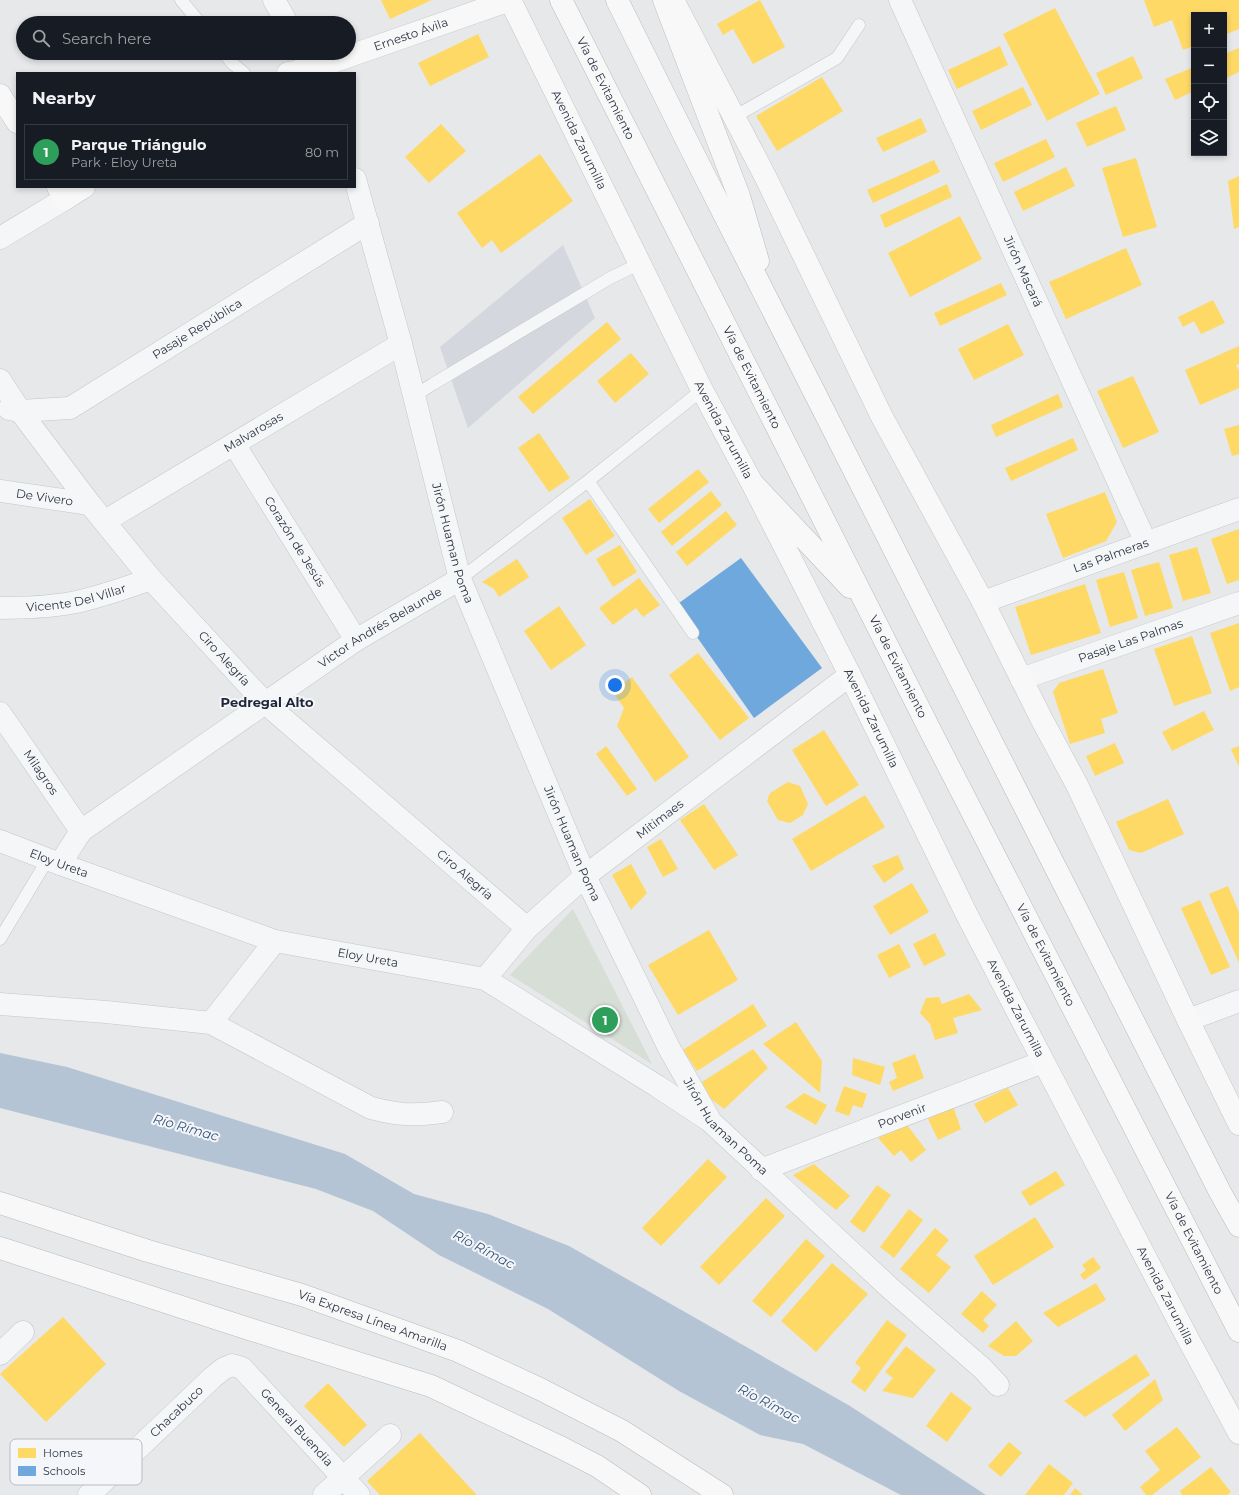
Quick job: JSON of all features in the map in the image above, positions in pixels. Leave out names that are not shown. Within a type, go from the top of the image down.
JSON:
[{"type":"main road","name":"Ernesto Ávila","points":[[356,50],[510,0]]},
{"type":"main road","name":"Avenida Zarumilla","points":[[510,0],[702,390],[752,483],[850,675],[963,907],[1043,1062],[1096,1160],[1186,1337],[1239,1433]]},
{"type":"main road","name":"Vía de Evitamiento","points":[[561,0],[867,606],[1239,1331]]},
{"type":"main road","points":[[617,0],[769,305],[1220,1192],[1239,1226]]},
{"type":"main road","points":[[664,0],[739,196],[756,253],[769,305]]},
{"type":"main road","points":[[673,0],[770,185],[882,417],[983,602],[1021,680],[1077,785],[1239,1124]]},
{"type":"main road","name":"Ernesto Ávila","points":[[291,72],[325,60]]},
{"type":"main road","points":[[0,95],[16,120]]},
{"type":"main road","points":[[61,193],[80,188]]},
{"type":"main road","points":[[752,483],[867,606]]},
{"type":"main road","name":"Vía Expresa Línea Amarilla","points":[[0,1203],[148,1251],[302,1295],[458,1351],[622,1431],[722,1495]]},
{"type":"main road","points":[[0,1248],[431,1386],[597,1466],[640,1495]]},
{"type":"street","points":[[274,0],[283,16]]},
{"type":"street","name":"Jirón Macará","points":[[900,0],[1146,543]]},
{"type":"street","name":"Jirón Huaman Poma","points":[[356,182],[401,344],[460,579],[585,876],[669,1048],[711,1122],[761,1170],[891,1289],[967,1355],[998,1385]]},
{"type":"street","points":[[0,238],[61,193]]},
{"type":"street","name":"Pasaje República","points":[[10,409],[70,408],[368,223]]},
{"type":"street","name":"Malvarosas","points":[[105,521],[401,344]]},
{"type":"street","name":"Ciro Alegría","points":[[0,380],[10,409],[105,521],[151,579],[265,703],[528,928]]},
{"type":"street","name":"Corazón de Jesús","points":[[234,444],[356,640]]},
{"type":"street","name":"De Vivero","points":[[0,491],[90,504]]},
{"type":"street","name":"Las Palmeras","points":[[983,602],[1239,509]]},
{"type":"street","name":"Vicente Del Villar","points":[[0,608],[22,608],[70,603],[100,596],[151,579]]},
{"type":"street","name":"Victor Andrés Belaunde","points":[[54,862],[81,831],[356,640],[460,579]]},
{"type":"street","name":"Pasaje Las Palmas","points":[[1021,680],[1239,603]]},
{"type":"street","name":"Mitimaes","points":[[485,979],[528,928],[585,876],[850,675]]},
{"type":"street","name":"Milagros","points":[[0,713],[81,831]]},
{"type":"street","name":"Eloy Ureta","points":[[0,841],[54,862],[275,941],[485,979],[657,1086],[711,1122]]},
{"type":"street","points":[[211,1024],[275,941]]},
{"type":"street","points":[[1188,1020],[1239,1001]]},
{"type":"street","points":[[0,1004],[106,1012],[211,1024],[371,1108],[394,1114],[416,1116],[442,1112]]},
{"type":"street","name":"Porvenir","points":[[761,1170],[1043,1062]]},
{"type":"street","points":[[0,1354],[24,1332]]},
{"type":"street","name":"General Buendia","points":[[232,1365],[242,1368],[359,1495]]},
{"type":"street","name":"Chacabuco","points":[[142,1445],[222,1369],[232,1365]]},
{"type":"street","points":[[324,1495],[390,1435]]},
{"type":"street","name":"Chacabuco","points":[[89,1495],[100,1485]]},
{"type":"lane","points":[[181,0],[194,16]]},
{"type":"lane","points":[[734,117],[837,58],[859,25]]},
{"type":"lane","points":[[230,60],[243,72]]},
{"type":"lane","points":[[414,396],[610,278],[639,264]]},
{"type":"lane","name":"Victor Andrés Belaunde","points":[[460,579],[588,481],[702,390]]},
{"type":"lane","points":[[588,481],[693,634]]},
{"type":"lane","points":[[0,939],[54,862]]},
{"type":"shaded area","points":[[563,245],[595,318],[468,428],[440,347]]},
{"type":"shaded area","points":[[573,909],[652,1064],[510,975]]},
{"type":"water","name":"Río Rímac","points":[[0,1053],[67,1067],[345,1154],[414,1194],[488,1214],[569,1246],[850,1406],[986,1495],[901,1495],[803,1444],[760,1435],[679,1391],[548,1309],[439,1255],[373,1211],[316,1189],[0,1108]]},
{"type":"building: Homes","points":[[381,0],[432,0],[390,19]]},
{"type":"building: Homes","points":[[760,0],[785,47],[753,64],[733,29],[723,35],[717,24]]},
{"type":"building: Homes","points":[[1144,0],[1239,0],[1239,29],[1227,34],[1227,12],[1191,12],[1191,47],[1183,50],[1172,20],[1154,27]]},
{"type":"building: Homes","points":[[1055,8],[1100,94],[1047,121],[1003,34]]},
{"type":"building: Homes","points":[[478,34],[489,57],[430,86],[418,63]]},
{"type":"building: Homes","points":[[1000,46],[1008,65],[957,89],[948,70]]},
{"type":"building: Homes","points":[[1239,48],[1239,72],[1227,78],[1227,53]]},
{"type":"building: Homes","points":[[1133,56],[1143,78],[1106,95],[1096,73]]},
{"type":"building: Homes","points":[[1191,68],[1191,92],[1175,100],[1165,79]]},
{"type":"building: Homes","points":[[822,77],[843,111],[777,151],[756,116]]},
{"type":"building: Homes","points":[[1023,87],[1032,105],[981,130],[972,111]]},
{"type":"building: Homes","points":[[1116,106],[1126,130],[1087,147],[1076,123]]},
{"type":"building: Homes","points":[[921,118],[927,132],[883,152],[876,138]]},
{"type":"building: Homes","points":[[441,124],[466,151],[429,183],[405,157]]},
{"type":"building: Homes","points":[[1046,139],[1055,157],[1003,182],[994,163]]},
{"type":"building: Homes","points":[[540,154],[573,201],[501,253],[492,240],[482,248],[457,213]]},
{"type":"building: Homes","points":[[1136,158],[1157,227],[1123,237],[1102,168]]},
{"type":"building: Homes","points":[[934,160],[940,172],[873,203],[867,190]]},
{"type":"building: Homes","points":[[1066,167],[1075,186],[1023,211],[1014,192]]},
{"type":"building: Homes","points":[[1239,176],[1239,227],[1234,229],[1228,181]]},
{"type":"building: Homes","points":[[947,184],[952,197],[885,228],[880,215]]},
{"type":"building: Homes","points":[[960,216],[982,259],[910,297],[888,253]]},
{"type":"building: Homes","points":[[1126,248],[1142,285],[1066,319],[1049,282]]},
{"type":"building: Homes","points":[[1001,283],[1007,295],[940,326],[934,313]]},
{"type":"building: Homes","points":[[1213,300],[1225,323],[1201,334],[1194,321],[1183,327],[1178,317]]},
{"type":"building: Homes","points":[[607,322],[621,339],[533,414],[518,397]]},
{"type":"building: Homes","points":[[1008,324],[1024,355],[974,380],[958,349]]},
{"type":"building: Homes","points":[[1239,346],[1239,364],[1236,365],[1239,371],[1239,388],[1200,405],[1185,370]]},
{"type":"building: Homes","points":[[631,353],[649,374],[615,403],[597,381]]},
{"type":"building: Homes","points":[[1133,376],[1159,432],[1123,448],[1097,391]]},
{"type":"building: Homes","points":[[1058,394],[1063,407],[996,437],[991,425]]},
{"type":"building: Homes","points":[[1239,425],[1239,454],[1232,456],[1224,429]]},
{"type":"building: Homes","points":[[539,433],[570,478],[549,492],[518,448]]},
{"type":"building: Homes","points":[[1073,438],[1078,450],[1011,481],[1005,468]]},
{"type":"building: Homes","points":[[698,469],[709,482],[659,523],[648,509]]},
{"type":"building: Homes","points":[[711,491],[722,505],[672,546],[661,532]]},
{"type":"building: Homes","points":[[1105,492],[1117,522],[1106,541],[1063,558],[1046,514]]},
{"type":"building: Homes","points":[[590,499],[615,536],[586,555],[562,518]]},
{"type":"building: Homes","points":[[726,511],[737,525],[687,566],[676,552]]},
{"type":"building: Homes","points":[[1239,529],[1239,580],[1227,584],[1211,539]]},
{"type":"building: Homes","points":[[620,545],[637,572],[613,587],[596,559]]},
{"type":"building: Homes","points":[[1197,547],[1211,593],[1183,601],[1169,555]]},
{"type":"building: Homes","points":[[517,559],[529,577],[499,597],[494,589],[482,582]]},
{"type":"building: Homes","points":[[1159,562],[1173,608],[1145,616],[1131,570]]},
{"type":"building: Homes","points":[[1124,572],[1138,618],[1110,627],[1096,580]]},
{"type":"building: Homes","points":[[639,578],[660,605],[643,617],[636,608],[613,625],[599,608]]},
{"type":"building: Homes","points":[[1085,584],[1101,633],[1031,655],[1015,607]]},
{"type":"building: Homes","points":[[559,606],[586,645],[551,670],[524,631]]},
{"type":"building: Homes","points":[[1239,623],[1239,687],[1230,691],[1210,633]]},
{"type":"building: Homes","points":[[1192,636],[1212,693],[1174,706],[1154,649]]},
{"type":"building: Homes","points":[[698,653],[749,718],[720,740],[669,675]]},
{"type":"building: Homes","points":[[1103,669],[1118,713],[1101,719],[1105,733],[1070,744],[1053,692],[1059,683]]},
{"type":"building: Homes","points":[[632,677],[689,757],[655,782],[617,726],[624,708],[612,691]]},
{"type":"building: Homes","points":[[1204,711],[1214,730],[1172,751],[1162,732]]},
{"type":"building: Homes","points":[[824,730],[859,785],[826,806],[792,750]]},
{"type":"building: Homes","points":[[1115,743],[1124,763],[1095,776],[1086,756]]},
{"type":"building: Homes","points":[[606,746],[637,789],[627,796],[596,754]]},
{"type":"building: Homes","points":[[1239,746],[1239,767],[1231,749]]},
{"type":"building: Homes","points":[[788,782],[800,786],[808,804],[803,815],[790,823],[778,820],[767,801],[770,793]]},
{"type":"building: Homes","points":[[865,795],[885,827],[811,871],[792,839]]},
{"type":"building: Homes","points":[[1168,799],[1184,834],[1141,853],[1129,850],[1116,822]]},
{"type":"building: Homes","points":[[704,804],[738,855],[714,870],[680,820]]},
{"type":"building: Homes","points":[[661,839],[678,869],[663,877],[647,847]]},
{"type":"building: Homes","points":[[898,855],[904,869],[884,883],[872,866]]},
{"type":"building: Homes","points":[[631,864],[647,893],[631,910],[612,875]]},
{"type":"building: Homes","points":[[912,883],[929,912],[890,935],[873,906]]},
{"type":"building: Homes","points":[[1228,886],[1239,912],[1239,963],[1209,894]]},
{"type":"building: Homes","points":[[1200,900],[1230,967],[1211,975],[1181,908]]},
{"type":"building: Homes","points":[[709,930],[738,980],[678,1015],[648,965]]},
{"type":"building: Homes","points":[[935,933],[946,955],[924,966],[913,944]]},
{"type":"building: Homes","points":[[899,944],[911,967],[889,978],[877,955]]},
{"type":"building: Homes","points":[[969,994],[982,1010],[953,1018],[958,1033],[935,1040],[930,1024],[920,1013],[926,998],[939,997],[942,1004]]},
{"type":"building: Homes","points":[[753,1004],[767,1026],[697,1071],[683,1050]]},
{"type":"building: Homes","points":[[796,1022],[822,1061],[820,1093],[763,1044]]},
{"type":"building: Homes","points":[[753,1049],[768,1068],[724,1109],[711,1099],[702,1082]]},
{"type":"building: Homes","points":[[915,1054],[924,1078],[893,1091],[889,1082],[897,1078],[892,1063]]},
{"type":"building: Homes","points":[[853,1058],[885,1067],[880,1085],[852,1075]]},
{"type":"building: Homes","points":[[844,1086],[867,1094],[862,1108],[853,1105],[849,1116],[835,1111]]},
{"type":"building: Homes","points":[[1008,1088],[1018,1105],[985,1123],[974,1104]]},
{"type":"building: Homes","points":[[804,1093],[827,1105],[816,1125],[785,1107]]},
{"type":"building: Homes","points":[[953,1106],[961,1129],[938,1140],[928,1119]]},
{"type":"building: Homes","points":[[907,1125],[926,1150],[911,1162],[901,1150],[894,1156],[878,1138]]},
{"type":"building: Homes","points":[[708,1159],[727,1177],[661,1246],[642,1228]]},
{"type":"building: Homes","points":[[814,1164],[850,1196],[836,1210],[793,1175]]},
{"type":"building: Homes","points":[[1056,1171],[1065,1185],[1030,1206],[1021,1192]]},
{"type":"building: Homes","points":[[877,1185],[891,1195],[864,1233],[850,1222]]},
{"type":"building: Homes","points":[[766,1198],[785,1216],[719,1285],[700,1267]]},
{"type":"building: Homes","points":[[909,1209],[923,1220],[894,1258],[880,1247]]},
{"type":"building: Homes","points":[[1035,1217],[1054,1247],[993,1285],[974,1256]]},
{"type":"building: Homes","points":[[935,1228],[949,1240],[936,1255],[951,1267],[929,1293],[900,1269]]},
{"type":"building: Homes","points":[[806,1239],[825,1256],[771,1317],[752,1301]]},
{"type":"building: Homes","points":[[1093,1257],[1101,1268],[1084,1280],[1080,1275],[1086,1270],[1082,1265]]},
{"type":"building: Homes","points":[[832,1263],[868,1294],[816,1352],[781,1321]]},
{"type":"building: Homes","points":[[1096,1283],[1106,1300],[1058,1327],[1043,1313]]},
{"type":"building: Homes","points":[[982,1291],[997,1305],[983,1320],[989,1326],[983,1333],[961,1314]]},
{"type":"building: Homes","points":[[63,1317],[106,1364],[46,1422],[0,1374]]},
{"type":"building: Homes","points":[[887,1320],[907,1335],[865,1392],[851,1382],[861,1368],[855,1363]]},
{"type":"building: Homes","points":[[1016,1321],[1033,1341],[1016,1356],[1004,1356],[988,1346]]},
{"type":"building: Homes","points":[[906,1346],[936,1370],[913,1398],[882,1391],[893,1378],[885,1372]]},
{"type":"building: Homes","points":[[1136,1354],[1150,1375],[1085,1417],[1064,1401]]},
{"type":"building: Homes","points":[[1155,1379],[1163,1400],[1125,1431],[1112,1415]]},
{"type":"building: Homes","points":[[328,1383],[367,1425],[344,1447],[304,1406]]},
{"type":"building: Homes","points":[[951,1392],[972,1408],[947,1442],[926,1426]]},
{"type":"building: Homes","points":[[1177,1427],[1201,1457],[1152,1495],[1146,1495],[1140,1487],[1160,1470],[1145,1451]]},
{"type":"building: Homes","points":[[420,1433],[477,1495],[380,1495],[367,1481]]},
{"type":"building: Homes","points":[[1009,1442],[1022,1453],[1001,1477],[988,1466]]},
{"type":"building: Homes","points":[[1049,1464],[1073,1483],[1064,1495],[1025,1495]]},
{"type":"building: Homes","points":[[1211,1467],[1231,1492],[1227,1495],[1182,1495],[1180,1491]]},
{"type":"building: Homes","points":[[1075,1488],[1083,1495],[1070,1495]]},
{"type":"building: Schools","points":[[741,558],[822,668],[754,718],[692,630],[679,603]]},
{"type":"place","name":"Parque Triángulo","points":[[605,1020]]},
{"type":"district","name":"Pedregal Alto","points":[[267,702]]}]
